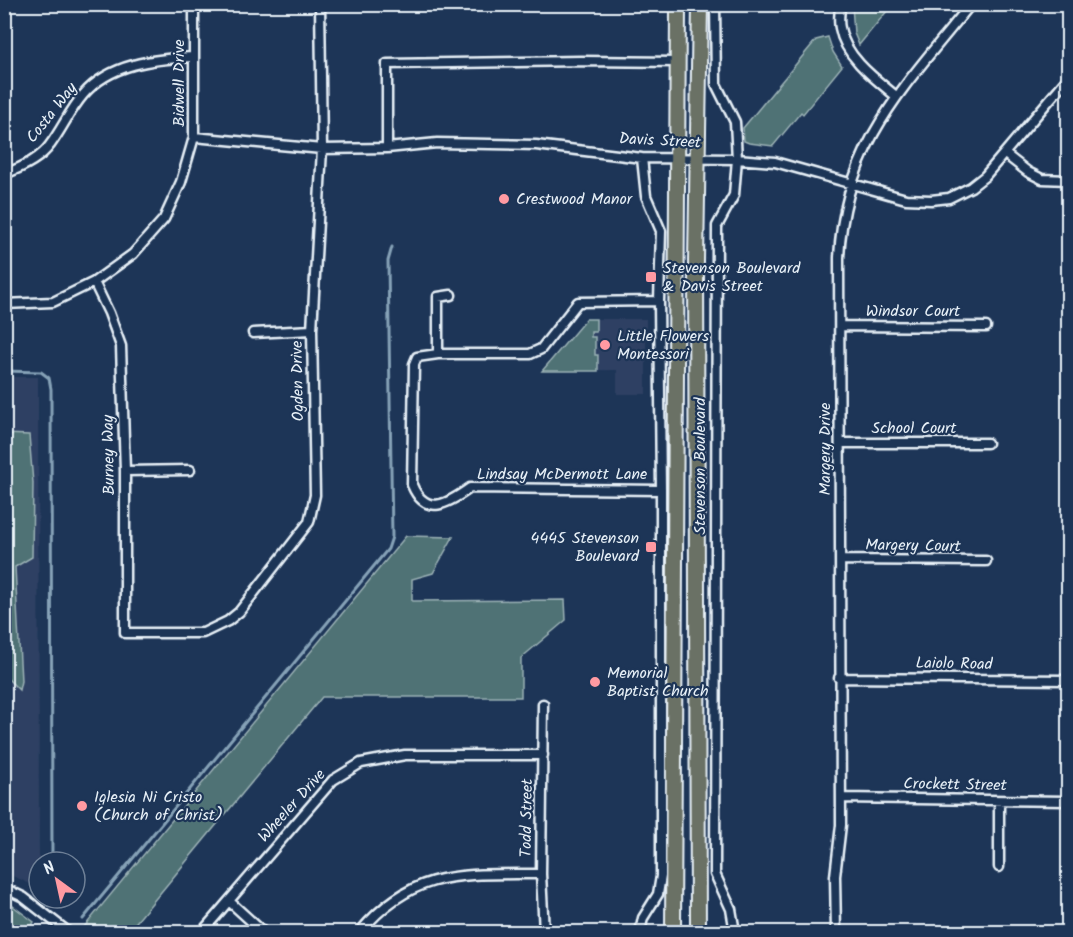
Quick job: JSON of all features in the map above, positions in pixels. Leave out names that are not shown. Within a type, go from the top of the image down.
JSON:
[{"type":"main road","name":"Stevenson Boulevard","points":[[673,933],[678,4]]},
{"type":"main road","name":"Stevenson Boulevard","points":[[698,933],[697,159],[699,4]]},
{"type":"street","name":"Bidwell Drive","points":[[4,304],[53,302],[94,282],[133,254],[165,219],[181,182],[194,137],[194,4]]},
{"type":"street","name":"Ogden Drive","points":[[125,633],[203,633],[228,621],[239,612],[309,522],[315,495],[312,330],[322,149],[320,4]]},
{"type":"street","name":"Stevenson Boulevard","points":[[715,4],[716,84],[735,122],[737,159],[734,195],[717,226],[716,874],[731,909],[735,933]]},
{"type":"street","points":[[840,4],[840,29],[850,50],[860,66],[896,96]]},
{"type":"street","name":"Margery Drive","points":[[836,933],[835,876],[841,825],[840,241],[852,185],[867,143],[896,96],[971,4]]},
{"type":"street","name":"Costa Way","points":[[4,174],[24,167],[49,147],[84,94],[108,75],[156,59],[193,57]]},
{"type":"street","points":[[387,148],[387,64],[678,62]]},
{"type":"street","name":"Davis Street","points":[[194,137],[322,149],[387,148],[437,143],[536,145],[642,158],[678,157],[775,162],[906,199],[931,200],[949,198],[978,182],[1005,154],[1068,78]]},
{"type":"street","points":[[1005,154],[1028,172],[1042,179],[1068,180]]},
{"type":"street","points":[[640,933],[644,918],[658,894],[661,876],[659,301],[661,231],[645,196],[642,158]]},
{"type":"street","name":"Burney Way","points":[[94,282],[121,346],[125,471],[125,633]]},
{"type":"street","points":[[438,354],[438,297],[452,295]]},
{"type":"street","name":"Lindsay McDermott Lane","points":[[659,301],[578,302],[541,349],[530,354],[438,354],[417,357],[414,364],[412,485],[416,496],[429,504],[438,506],[448,503],[470,488],[661,490]]},
{"type":"street","name":"Windsor Court","points":[[840,326],[986,327]]},
{"type":"street","points":[[253,333],[312,330]]},
{"type":"street","name":"School Court","points":[[840,443],[987,443]]},
{"type":"street","points":[[125,471],[190,470]]},
{"type":"street","name":"Margery Court","points":[[840,560],[987,561]]},
{"type":"street","name":"Laiolo Road","points":[[840,678],[1068,680]]},
{"type":"street","name":"Todd Street","points":[[543,704],[541,874],[544,933]]},
{"type":"street","name":"Wheeler Drive","points":[[202,933],[333,780],[361,763],[405,755],[543,755]]},
{"type":"street","name":"Crockett Street","points":[[841,798],[1068,801]]},
{"type":"street","points":[[999,801],[999,867]]},
{"type":"street","points":[[360,933],[373,916],[393,901],[428,881],[461,875],[541,874]]},
{"type":"street","points":[[4,888],[23,897],[68,933]]},
{"type":"street","points":[[229,901],[263,933]]},
{"type":"shaded area","name":"Little Flowers Montessori","points":[[586,319],[646,319],[646,394],[617,394],[617,370],[542,371]]},
{"type":"shaded area","points":[[4,377],[38,377],[39,850],[27,850],[27,883],[5,873]]},
{"type":"green space","points":[[852,5],[892,5],[859,45],[854,33]]},
{"type":"green space","points":[[828,37],[833,52],[842,66],[803,114],[801,112],[773,146],[744,141],[743,128],[816,40]]},
{"type":"green space","points":[[586,319],[596,319],[596,332],[591,332],[591,337],[595,337],[598,371],[542,371]]},
{"type":"green space","points":[[4,434],[29,435],[33,483],[32,557],[15,567],[21,681],[19,690],[5,676]]},
{"type":"green space","points":[[406,536],[453,537],[433,573],[412,579],[412,601],[565,600],[566,620],[521,658],[521,697],[322,697],[128,932],[91,932],[84,927]]},
{"type":"green space","points":[[5,900],[34,922],[28,932],[5,932]]},
{"type":"waterway","points":[[83,919],[388,549],[392,537],[388,261],[392,247]]},
{"type":"waterway","points":[[4,371],[41,372],[49,378],[51,389],[52,850]]},
{"type":"place","name":"Crestwood Manor","points":[[504,199]]},
{"type":"place","name":"Stevenson Boulevard & Davis Street","points":[[651,277]]},
{"type":"place","name":"Little Flowers Montessori","points":[[605,345]]},
{"type":"place","name":"4445 Stevenson Boulevard","points":[[651,547]]},
{"type":"place","name":"Memorial Baptist Church","points":[[595,682]]},
{"type":"place","name":"Iglesia Ni Cristo (Church of Christ)","points":[[82,806]]}]
